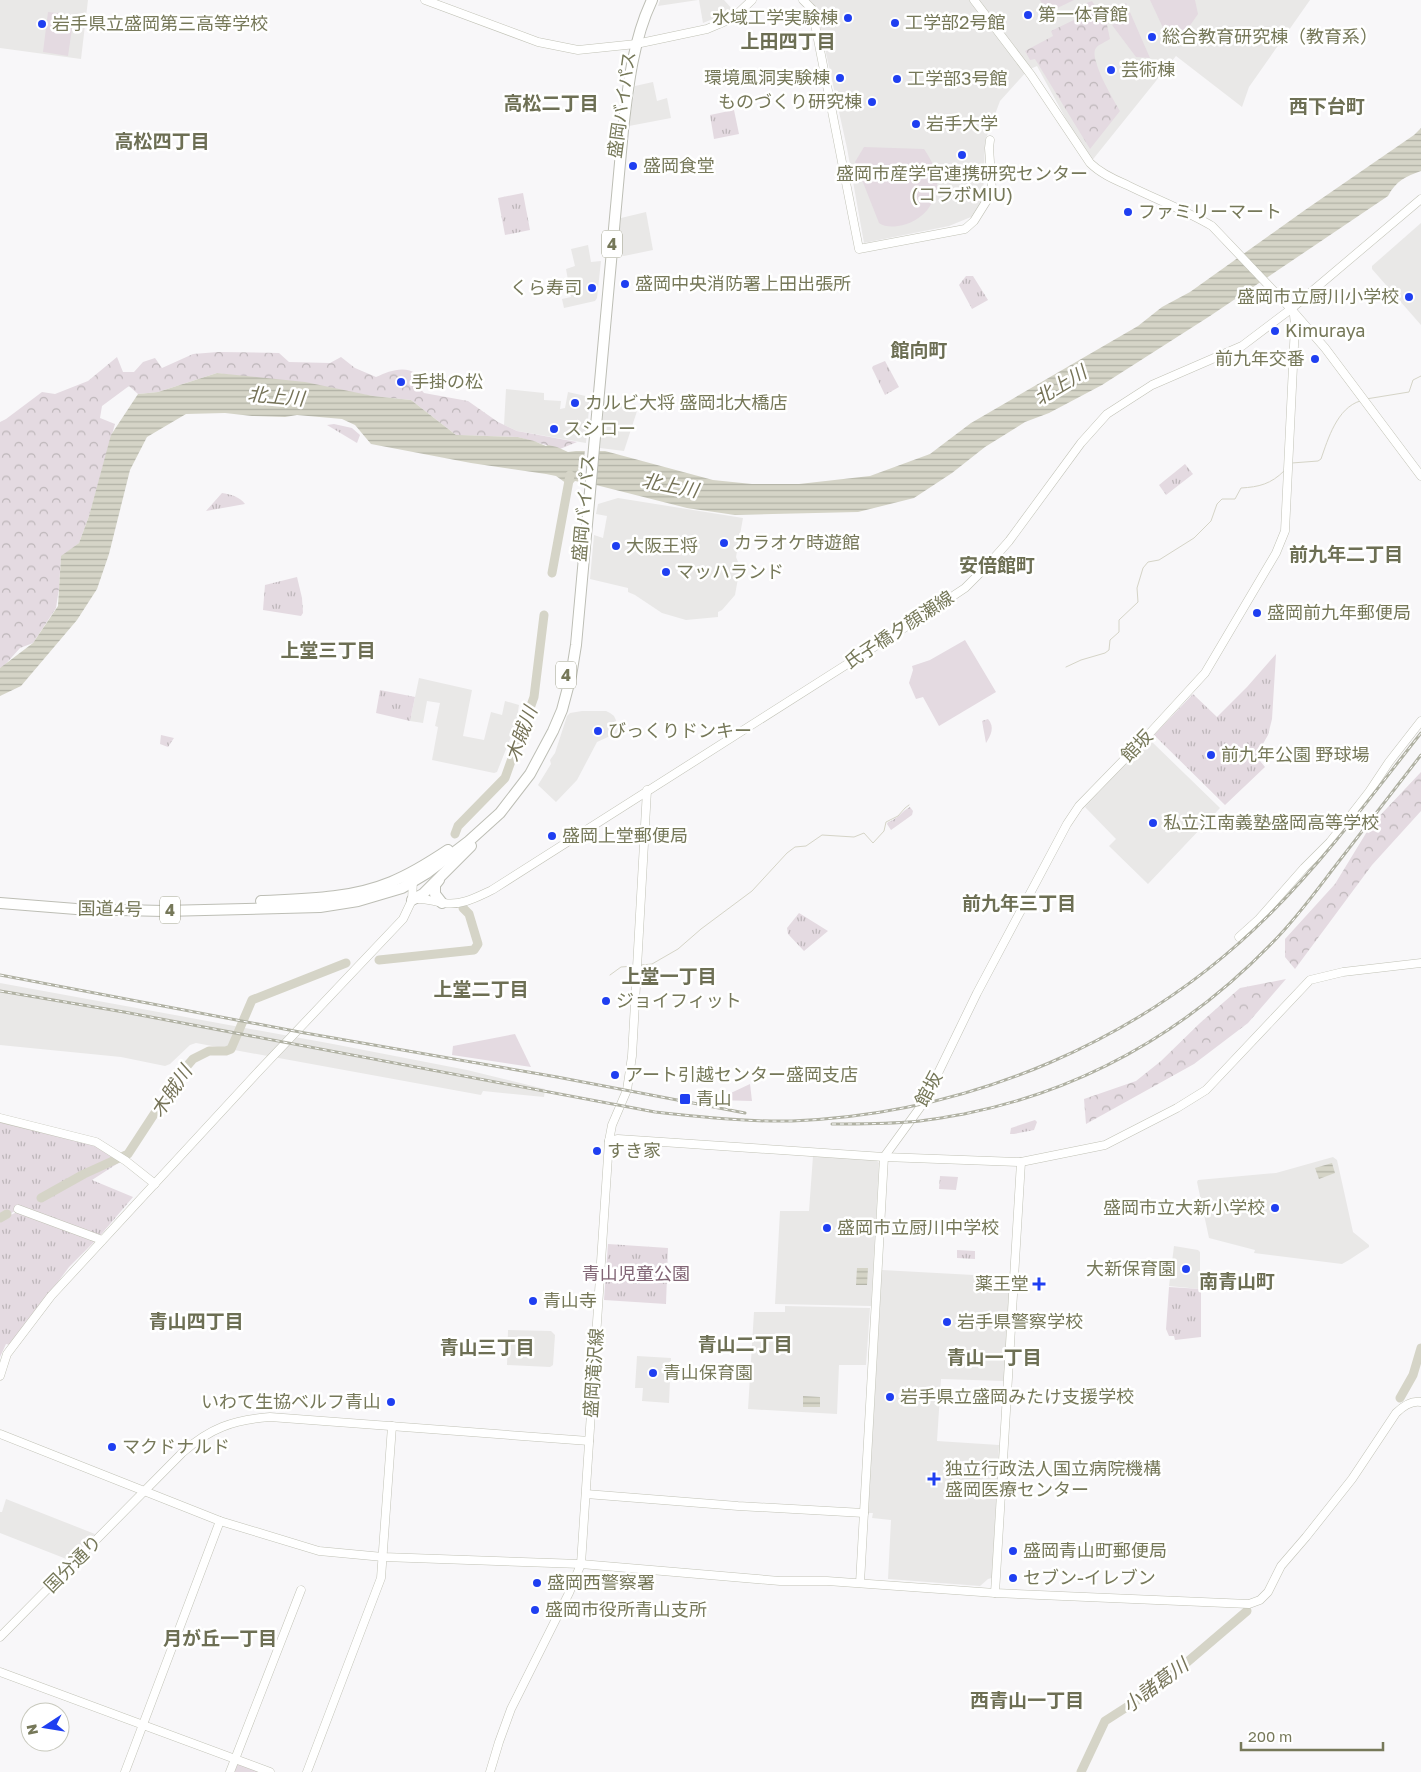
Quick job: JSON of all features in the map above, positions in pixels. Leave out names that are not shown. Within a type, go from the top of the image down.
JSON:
[{"type":"highway","name":"盛岡バイパス","points":[[340,905],[407,885],[469,841],[500,813],[530,774],[553,731],[564,703],[576,645],[592,444],[627,93],[633,45],[646,0]]},
{"type":"highway","name":"盛岡バイパス","points":[[633,45],[652,0]]},
{"type":"highway","name":"盛岡バイパス","points":[[329,897],[360,892],[390,883],[419,868],[463,839],[501,804],[528,767],[550,724],[561,694],[567,668],[588,491]]},
{"type":"highway","points":[[412,900],[424,894],[507,810],[536,773],[553,731]]},
{"type":"highway","points":[[442,903],[436,897],[434,889],[444,873]]},
{"type":"highway","name":"国道4号","points":[[0,898],[76,904],[183,906],[329,897]]},
{"type":"highway","name":"国道4号","points":[[0,903],[76,909],[164,910],[340,905]]},
{"type":"street","points":[[425,0],[538,42],[578,50],[633,45],[707,29],[733,18],[752,0]]},
{"type":"street","points":[[803,0],[812,9],[859,249],[965,229],[974,222],[992,190],[990,140]]},
{"type":"street","points":[[974,0],[1032,75],[1090,163],[1108,176],[1160,202],[1196,216],[1212,226],[1325,348],[1421,476]]},
{"type":"street","name":"氏子橋夕顔瀬線","points":[[412,900],[423,898],[451,904],[469,901],[492,890],[965,588],[1009,541],[1082,443],[1107,414],[1152,385],[1242,346],[1290,309],[1421,200]]},
{"type":"street","name":"館坂","points":[[884,1157],[924,1102],[977,994],[1067,824],[1079,806],[1205,673],[1276,553],[1285,531],[1295,325],[1294,315],[1290,309]]},
{"type":"street","points":[[1239,937],[1259,919],[1330,842],[1421,722]]},
{"type":"street","name":"盛岡滝沢線","points":[[490,1772],[511,1709],[569,1593],[581,1564],[609,1141],[612,1125],[627,1090],[631,1063],[647,790]]},
{"type":"street","points":[[407,885],[419,868]]},
{"type":"street","points":[[390,883],[407,885]]},
{"type":"street","points":[[0,1376],[7,1354],[51,1296],[257,1072],[403,919],[412,900],[407,885]]},
{"type":"street","points":[[609,1141],[618,1139],[884,1157],[1021,1162],[1105,1145],[1177,1108],[1206,1090],[1310,980],[1343,972],[1421,963]]},
{"type":"street","points":[[0,1118],[96,1142],[126,1161],[155,1184]]},
{"type":"street","points":[[860,1583],[884,1157]]},
{"type":"street","points":[[995,1593],[1021,1162]]},
{"type":"street","points":[[18,1208],[102,1240]]},
{"type":"street","points":[[0,1434],[146,1490],[220,1521],[319,1551],[383,1557],[581,1564],[780,1581],[860,1583],[995,1593],[1249,1604],[1260,1600],[1268,1592],[1281,1566],[1352,1479],[1396,1413],[1404,1405],[1417,1401],[1421,1402]]},
{"type":"street","name":"国分通り","points":[[0,1637],[182,1453],[194,1443],[229,1423],[270,1417],[589,1441]]},
{"type":"street","points":[[307,1772],[381,1578],[392,1426]]},
{"type":"street","points":[[586,1494],[738,1506],[864,1513]]},
{"type":"street","points":[[124,1772],[220,1521]]},
{"type":"street","points":[[230,1772],[300,1590]]},
{"type":"street","points":[[0,1672],[270,1772]]},
{"type":"shaded area","name":"岩手県立盛岡第三高等学校","points":[[0,0],[88,0],[81,59],[0,48]]},
{"type":"shaded area","points":[[660,0],[698,0],[658,6]]},
{"type":"shaded area","points":[[699,0],[724,0],[732,9],[703,23]]},
{"type":"shaded area","name":"岩手大学","points":[[808,0],[970,0],[972,3],[977,0],[1310,0],[1249,87],[1242,107],[1176,56],[1090,163],[1037,66],[1028,70],[1000,101],[985,141],[983,199],[971,217],[949,226],[864,243],[847,148],[816,8]]},
{"type":"shaded area","points":[[653,82],[657,101],[667,98],[671,118],[629,126],[635,86]]},
{"type":"shaded area","points":[[646,212],[653,250],[624,256],[617,255],[621,218]]},
{"type":"shaded area","name":"盛岡市立厨川小学校","points":[[1421,223],[1421,325],[1372,269],[1372,266]]},
{"type":"shaded area","points":[[588,245],[591,262],[601,261],[597,298],[595,301],[564,308],[562,299],[571,297],[566,269],[575,266],[571,249]]},
{"type":"shaded area","points":[[506,389],[544,393],[544,400],[561,401],[560,409],[565,408],[568,392],[590,397],[586,443],[517,431],[504,425]]},
{"type":"shaded area","points":[[604,400],[638,408],[624,451],[600,448]]},
{"type":"shaded area","points":[[618,498],[743,518],[736,557],[740,567],[735,595],[718,612],[718,617],[686,620],[662,613],[628,592],[628,588],[590,579],[594,535],[603,538],[607,516],[596,514],[598,504]]},
{"type":"shaded area","points":[[419,678],[472,690],[463,736],[484,740],[491,712],[502,715],[505,701],[519,705],[516,724],[497,772],[494,773],[432,760],[438,727],[435,726],[440,703],[427,701],[423,723],[410,721]]},
{"type":"shaded area","points":[[606,711],[610,713],[614,716],[621,731],[597,742],[577,780],[556,802],[538,785],[551,764],[550,760],[555,753],[567,716],[570,713]]},
{"type":"shaded area","name":"私立江南義塾盛岡高等学校","points":[[1151,741],[1220,808],[1148,884],[1109,846],[1116,839],[1085,807],[1146,742]]},
{"type":"shaded area","points":[[0,983],[467,1070],[545,1089],[544,1097],[483,1091],[481,1095],[196,1043],[190,1045],[170,1064],[165,1066],[121,1057],[0,1045]]},
{"type":"shaded area","name":"盛岡市立厨川中学校","points":[[813,1156],[875,1159],[879,1163],[871,1306],[775,1304],[780,1211],[809,1211]]},
{"type":"shaded area","name":"盛岡市立大新小学校","points":[[1333,1157],[1337,1160],[1353,1232],[1369,1247],[1342,1264],[1254,1253],[1255,1250],[1209,1238],[1198,1180],[1276,1173]]},
{"type":"shaded area","name":"大新保育園","points":[[1174,1246],[1200,1252],[1200,1289],[1169,1286]]},
{"type":"shaded area","points":[[882,1270],[1010,1277],[1004,1381],[941,1379],[937,1441],[999,1445],[992,1578],[980,1586],[888,1579],[891,1520],[872,1518],[873,1513],[868,1513]]},
{"type":"shaded area","points":[[785,1306],[870,1308],[866,1365],[839,1365],[837,1414],[748,1409],[754,1312],[785,1312]]},
{"type":"shaded area","points":[[508,1330],[551,1331],[555,1335],[553,1365],[550,1367],[507,1365]]},
{"type":"shaded area","name":"青山保育園","points":[[637,1356],[671,1358],[669,1403],[642,1401],[643,1388],[635,1388]]},
{"type":"shaded area","points":[[6,1499],[95,1534],[69,1560],[0,1533],[0,1512],[2,1512]]},
{"type":"green space","points":[[1040,0],[1074,0],[1047,13]]},
{"type":"green space","points":[[1150,0],[1195,0],[1198,14],[1177,44],[1171,45]]},
{"type":"green space","points":[[1092,1],[1107,25],[1110,39],[1099,45],[1094,53],[1098,69],[1120,111],[1090,149],[1035,59],[1030,60],[1025,51],[1053,36],[1051,31],[1080,17],[1076,7]]},
{"type":"green space","points":[[1126,3],[1150,58],[1136,57],[1112,25],[1126,18],[1122,6]]},
{"type":"green space","points":[[48,12],[74,15],[68,56],[43,52]]},
{"type":"green space","points":[[734,110],[739,134],[714,139],[710,115]]},
{"type":"green space","points":[[864,147],[924,149],[936,171],[937,187],[932,203],[921,216],[914,221],[898,226],[888,226],[879,223],[855,162]]},
{"type":"green space","points":[[523,193],[530,230],[505,235],[498,198]]},
{"type":"green space","points":[[966,276],[973,276],[988,300],[972,309],[959,285]]},
{"type":"green space","points":[[218,352],[279,353],[289,362],[330,363],[341,357],[355,368],[376,377],[402,369],[412,371],[417,374],[418,386],[424,393],[468,401],[498,422],[517,431],[577,442],[560,449],[518,437],[456,435],[411,400],[217,373],[158,392],[138,394],[129,386],[102,406],[100,418],[115,424],[89,516],[79,543],[61,557],[56,608],[33,643],[20,648],[0,668],[0,422],[42,392],[55,394],[88,381],[117,357],[123,372],[134,372],[143,362],[155,358],[162,368],[193,354]]},
{"type":"green space","points":[[885,361],[899,387],[885,395],[872,368]]},
{"type":"green space","points":[[334,424],[352,428],[360,435],[357,443],[327,425]]},
{"type":"green space","points":[[1185,464],[1193,474],[1166,495],[1159,485]]},
{"type":"green space","points":[[222,493],[235,496],[245,504],[206,511]]},
{"type":"green space","points":[[297,577],[302,598],[303,613],[301,616],[263,610],[265,585]]},
{"type":"green space","points":[[965,640],[996,692],[939,726],[923,697],[916,699],[909,683],[913,670],[912,666],[930,660]]},
{"type":"green space","points":[[1276,654],[1272,719],[1268,735],[1256,756],[1265,767],[1225,805],[1154,735],[1193,694],[1217,717]]},
{"type":"green space","points":[[380,690],[415,697],[410,721],[376,713]]},
{"type":"green space","points":[[988,719],[992,728],[986,743],[982,721]]},
{"type":"green space","points":[[161,735],[174,738],[168,747],[160,744]]},
{"type":"green space","points":[[1421,772],[1421,811],[1372,865],[1295,969],[1285,957],[1285,939],[1335,884],[1371,825]]},
{"type":"green space","points":[[910,807],[913,811],[912,815],[891,830],[887,824],[888,822]]},
{"type":"green space","points":[[799,913],[828,931],[804,951],[788,934],[787,928]]},
{"type":"green space","points":[[1286,979],[1248,1023],[1194,1064],[1086,1124],[1084,1099],[1136,1081],[1161,1061],[1240,988]]},
{"type":"green space","points":[[515,1034],[531,1067],[452,1055],[453,1046]]},
{"type":"green space","points":[[750,1084],[752,1101],[716,1100]]},
{"type":"green space","points":[[1035,1120],[1037,1122],[1034,1130],[1010,1134],[1011,1128]]},
{"type":"green space","points":[[0,1121],[95,1145],[123,1160],[92,1180],[133,1197],[99,1237],[17,1210],[0,1219]]},
{"type":"green space","points":[[940,1176],[958,1177],[956,1190],[939,1189]]},
{"type":"green space","points":[[17,1212],[97,1239],[69,1267],[11,1345],[6,1344],[0,1357],[0,1220]]},
{"type":"green space","name":"青山児童公園","points":[[608,1244],[668,1248],[666,1304],[604,1300]]},
{"type":"green space","points":[[957,1250],[975,1251],[975,1259],[957,1258]]},
{"type":"green space","points":[[1169,1287],[1201,1289],[1201,1337],[1175,1340],[1174,1336],[1169,1336],[1166,1329]]},
{"type":"green space","points":[[237,1761],[262,1772],[232,1772]]},
{"type":"water","name":"北上川","points":[[1421,128],[1421,171],[1394,186],[1388,196],[1210,316],[1102,385],[1049,413],[1025,422],[985,447],[952,473],[914,498],[858,512],[735,515],[687,508],[575,481],[570,486],[556,476],[471,463],[371,444],[355,425],[342,419],[297,415],[285,417],[225,413],[186,414],[147,437],[130,470],[109,554],[97,589],[77,620],[21,686],[0,696],[0,668],[33,643],[58,606],[61,556],[79,543],[89,516],[111,435],[138,394],[158,392],[217,373],[305,382],[373,396],[411,400],[456,435],[518,437],[546,446],[557,447],[568,452],[605,451],[713,480],[752,484],[799,484],[870,476],[930,454],[971,423],[1138,326],[1162,307],[1190,292],[1414,135]]},
{"type":"water","points":[[1332,1163],[1335,1173],[1319,1179],[1315,1168]]},
{"type":"water","points":[[857,1268],[868,1268],[867,1285],[856,1285]]},
{"type":"water","points":[[803,1396],[820,1397],[820,1407],[803,1407]]},
{"type":"pier","points":[[599,448],[595,487],[582,485],[585,449]]},
{"type":"waterway","points":[[1366,399],[1409,392],[1413,380],[1421,376]]},
{"type":"waterway","points":[[1292,463],[1318,461],[1321,459],[1330,434],[1339,417],[1345,410],[1360,401]]},
{"type":"waterway","points":[[1066,667],[1109,650],[1110,640],[1119,632],[1119,620],[1138,602],[1137,588],[1143,568],[1148,562],[1159,560],[1194,538],[1211,521],[1217,504],[1222,499],[1235,499],[1241,488],[1264,484],[1284,471]]},
{"type":"waterway","name":"木賊川","points":[[552,573],[570,475]]},
{"type":"waterway","name":"木賊川","points":[[455,834],[458,826],[505,778],[534,697],[544,615]]},
{"type":"waterway","points":[[641,965],[652,964],[678,949],[701,929],[752,891],[787,853],[795,847],[806,846],[822,835],[854,837],[864,833],[873,843],[884,831],[886,822],[898,816],[909,805]]},
{"type":"waterway","name":"木賊川","points":[[379,960],[474,950],[478,944],[469,914],[463,908]]},
{"type":"waterway","name":"木賊川","points":[[41,1198],[84,1174],[128,1154],[181,1073],[193,1059],[209,1051],[226,1051],[231,1049],[252,1000],[346,963]]},
{"type":"waterway","points":[[610,975],[621,967],[634,966]]},
{"type":"waterway","name":"木賊川","points":[[0,1218],[7,1214]]},
{"type":"waterway","name":"小諸葛川","points":[[1400,1398],[1413,1375],[1421,1348]]},
{"type":"waterway","name":"小諸葛川","points":[[1081,1772],[1105,1721],[1158,1687],[1247,1611]]},
{"type":"railway","points":[[0,991],[124,1012],[655,1112],[741,1120],[792,1121],[858,1115],[924,1104],[988,1086],[1050,1062],[1110,1033],[1167,999],[1220,959],[1270,914],[1348,826],[1421,733]]},
{"type":"railway","points":[[832,1124],[879,1124],[922,1121],[964,1114],[1008,1103],[1051,1089],[1092,1072],[1132,1052],[1170,1029],[1206,1003],[1240,974],[1281,934],[1297,916],[1421,755]]},
{"type":"railway","points":[[0,975],[745,1113]]},
{"type":"place","name":"第一体育館","points":[[1028,15]]},
{"type":"place","name":"水域工学実験棟","points":[[848,18]]},
{"type":"place","name":"工学部2号館","points":[[895,23]]},
{"type":"place","name":"岩手県立盛岡第三高等学校","points":[[42,24]]},
{"type":"place","name":"総合教育研究棟（教育系）","points":[[1152,37]]},
{"type":"place","name":"芸術棟","points":[[1111,70]]},
{"type":"place","name":"環境風洞実験棟","points":[[840,78]]},
{"type":"place","name":"工学部3号館","points":[[897,79]]},
{"type":"place","name":"ものづくり研究棟","points":[[872,102]]},
{"type":"place","name":"岩手大学","points":[[916,124]]},
{"type":"place","name":"盛岡市産学官連携研究センター (コラボMIU)","points":[[962,155]]},
{"type":"place","name":"盛岡食堂","points":[[633,166]]},
{"type":"place","name":"ファミリーマート","points":[[1128,212]]},
{"type":"place","name":"盛岡中央消防署上田出張所","points":[[625,284]]},
{"type":"place","name":"くら寿司","points":[[592,288]]},
{"type":"place","name":"盛岡市立厨川小学校","points":[[1409,297]]},
{"type":"place","name":"Kimuraya","points":[[1275,331]]},
{"type":"place","name":"前九年交番","points":[[1315,359]]},
{"type":"place","name":"手掛の松","points":[[401,382]]},
{"type":"place","name":"カルビ大将 盛岡北大橋店","points":[[575,403]]},
{"type":"place","name":"スシロー","points":[[554,429]]},
{"type":"place","name":"カラオケ時遊館","points":[[724,543]]},
{"type":"place","name":"大阪王将","points":[[616,546]]},
{"type":"place","name":"マッハランド","points":[[666,572]]},
{"type":"place","name":"盛岡前九年郵便局","points":[[1257,613]]},
{"type":"place","name":"びっくりドンキー","points":[[598,731]]},
{"type":"place","name":"前九年公園 野球場","points":[[1211,755]]},
{"type":"place","name":"私立江南義塾盛岡高等学校","points":[[1153,823]]},
{"type":"place","name":"盛岡上堂郵便局","points":[[552,836]]},
{"type":"place","name":"ジョイフィット","points":[[606,1001]]},
{"type":"place","name":"アート引越センター盛岡支店","points":[[615,1075]]},
{"type":"place","name":"青山","points":[[685,1099]]},
{"type":"place","name":"すき家","points":[[597,1151]]},
{"type":"place","name":"盛岡市立大新小学校","points":[[1275,1208]]},
{"type":"place","name":"盛岡市立厨川中学校","points":[[827,1228]]},
{"type":"place","name":"大新保育園","points":[[1186,1269]]},
{"type":"place","name":"薬王堂","points":[[1039,1284]]},
{"type":"place","name":"青山寺","points":[[533,1301]]},
{"type":"place","name":"岩手県警察学校","points":[[947,1322]]},
{"type":"place","name":"青山保育園","points":[[653,1373]]},
{"type":"place","name":"岩手県立盛岡みたけ支援学校","points":[[890,1397]]},
{"type":"place","name":"いわて生協ベルフ青山","points":[[391,1402]]},
{"type":"place","name":"マクドナルド","points":[[112,1447]]},
{"type":"place","name":"独立行政法人国立病院機構 盛岡医療センター","points":[[934,1479]]},
{"type":"place","name":"盛岡青山町郵便局","points":[[1013,1551]]},
{"type":"place","name":"セブン-イレブン","points":[[1013,1578]]},
{"type":"place","name":"盛岡西警察署","points":[[537,1583]]},
{"type":"place","name":"盛岡市役所青山支所","points":[[535,1610]]},
{"type":"district","name":"上田四丁目","points":[[788,41]]},
{"type":"district","name":"高松二丁目","points":[[551,103]]},
{"type":"district","name":"西下台町","points":[[1327,106]]},
{"type":"district","name":"高松四丁目","points":[[162,141]]},
{"type":"district","name":"館向町","points":[[919,350]]},
{"type":"district","name":"前九年二丁目","points":[[1346,554]]},
{"type":"district","name":"安倍館町","points":[[997,565]]},
{"type":"district","name":"上堂三丁目","points":[[328,650]]},
{"type":"district","name":"前九年三丁目","points":[[1019,903]]},
{"type":"district","name":"上堂一丁目","points":[[669,976]]},
{"type":"district","name":"上堂二丁目","points":[[481,989]]},
{"type":"district","name":"南青山町","points":[[1237,1281]]},
{"type":"district","name":"青山四丁目","points":[[196,1321]]},
{"type":"district","name":"青山二丁目","points":[[745,1344]]},
{"type":"district","name":"青山三丁目","points":[[487,1347]]},
{"type":"district","name":"青山一丁目","points":[[994,1357]]},
{"type":"district","name":"月が丘一丁目","points":[[220,1638]]},
{"type":"district","name":"西青山一丁目","points":[[1027,1700]]}]
